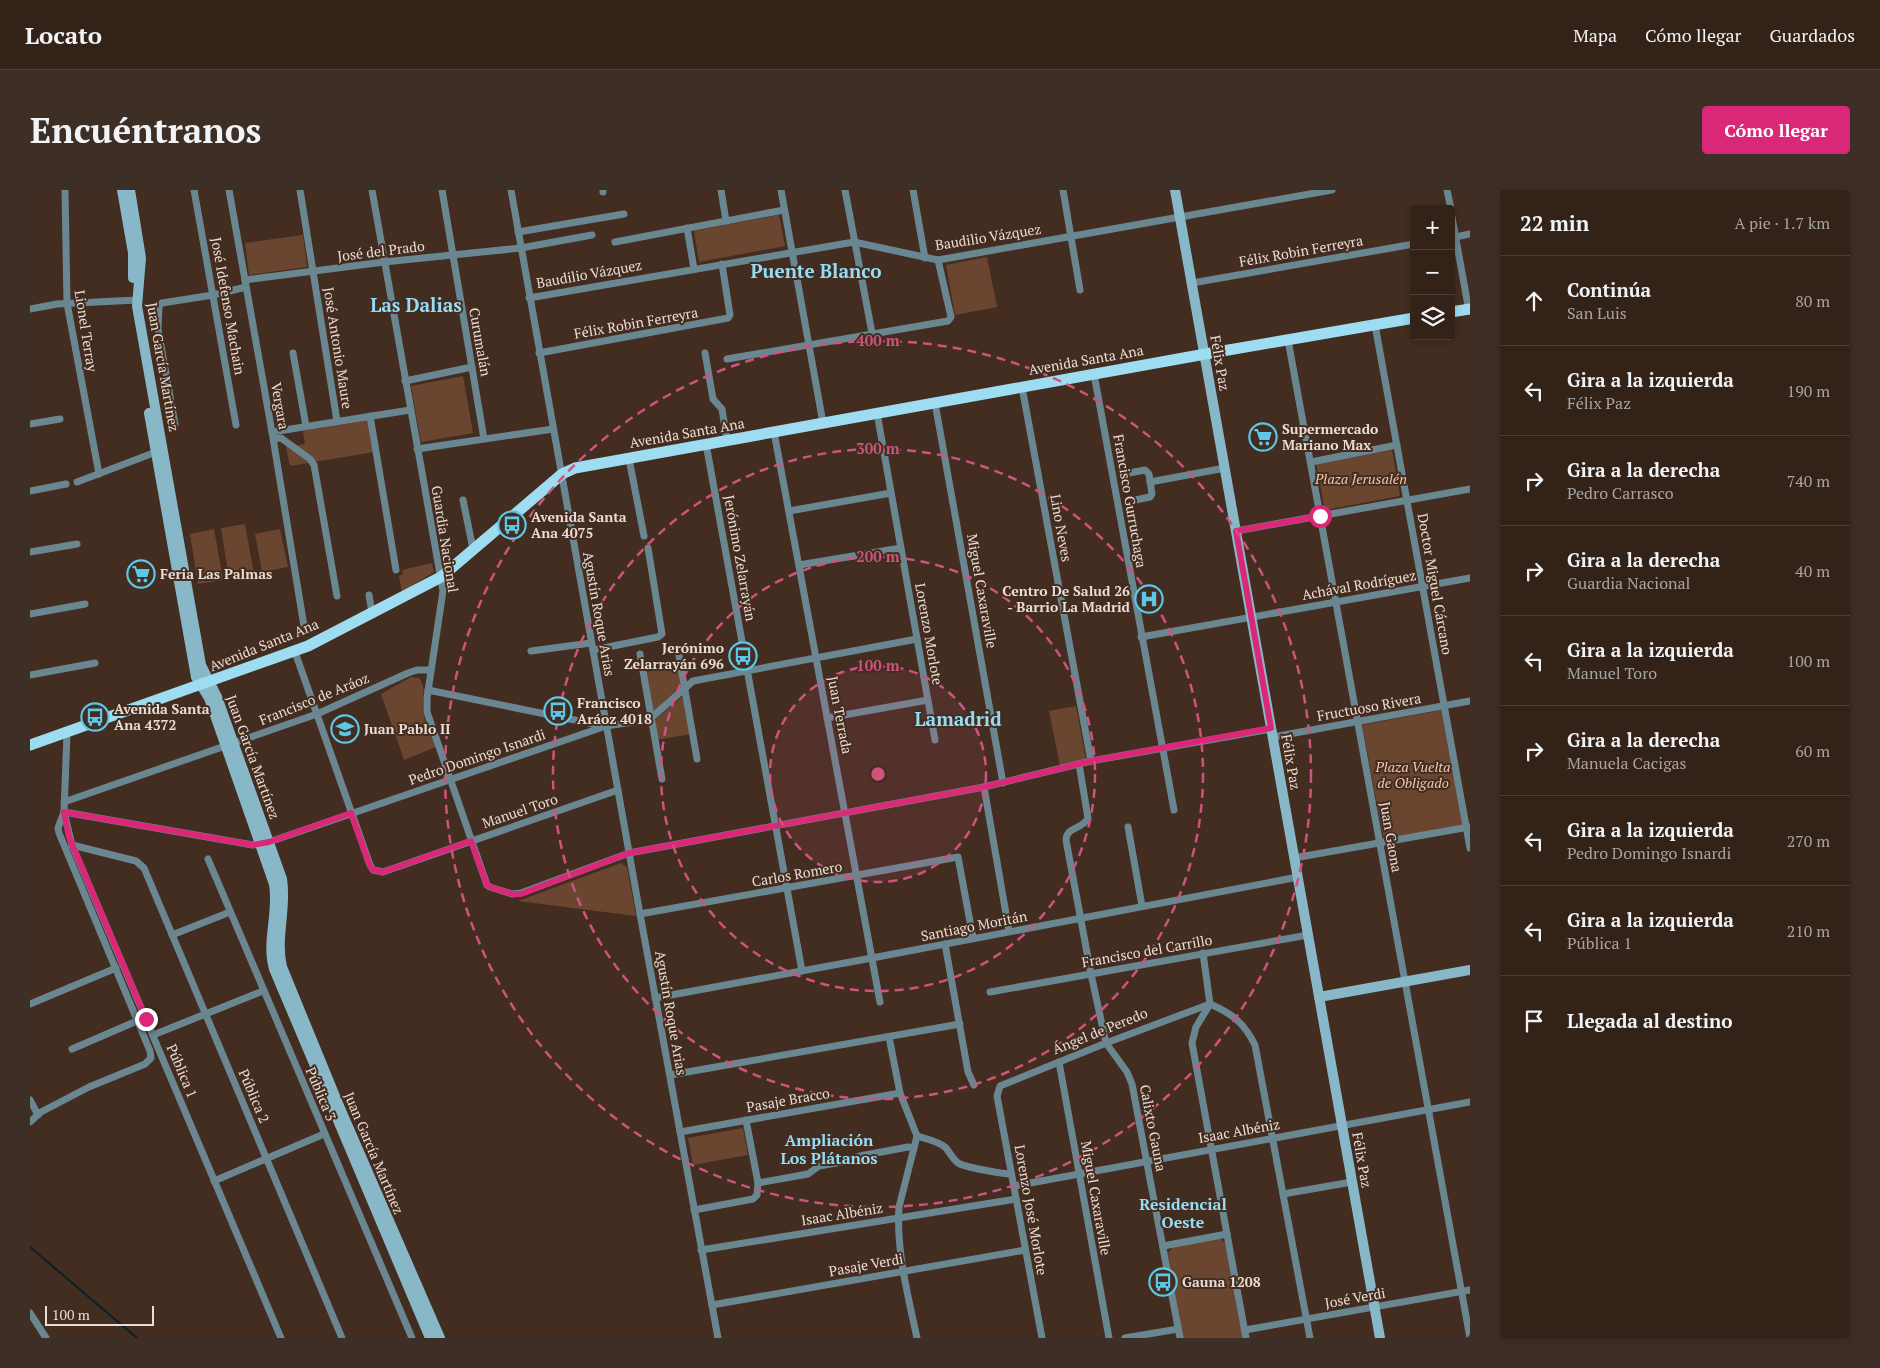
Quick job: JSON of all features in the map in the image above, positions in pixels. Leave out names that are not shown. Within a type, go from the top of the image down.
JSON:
[{"type":"main road","name":"Juan García Martínez","points":[[122,190],[134,262],[133,301],[156,452],[196,677],[217,697],[229,745],[283,889],[279,948],[282,967],[339,1106],[440,1338]]},
{"type":"main road","name":"Juan García Martínez","points":[[130,190],[141,258],[133,301],[205,684]]},
{"type":"main road","name":"Félix Paz","points":[[1175,190],[1380,1338]]},
{"type":"main road","points":[[1455,312],[1470,311]]},
{"type":"main road","name":"Avenida Santa Ana","points":[[30,745],[295,652],[372,613],[441,577],[562,474],[575,468],[1410,319]]},
{"type":"main road","name":"Juan García Martínez","points":[[265,842],[276,892],[270,953],[274,970],[430,1338]]},
{"type":"main road","points":[[1319,998],[1470,970]]},
{"type":"street","name":"Lionel Terray","points":[[65,190],[67,303],[99,474]]},
{"type":"street","name":"José Idefenso Machain","points":[[194,190],[236,426]]},
{"type":"street","name":"Vergara","points":[[229,190],[273,435],[304,626]]},
{"type":"street","name":"José Antonio Maure","points":[[300,190],[337,421]]},
{"type":"street","name":"Guardia Nacional","points":[[372,190],[441,577],[442,599],[428,690],[427,712],[487,885]]},
{"type":"street","name":"Curumalán","points":[[442,190],[484,439]]},
{"type":"street","name":"Agustín Roque Arias","points":[[511,190],[655,998],[718,1338]]},
{"type":"street","points":[[721,190],[726,221]]},
{"type":"street","points":[[780,190],[822,423]]},
{"type":"street","points":[[845,190],[872,333]]},
{"type":"street","points":[[914,190],[925,258]]},
{"type":"street","points":[[1062,190],[1080,290]]},
{"type":"street","name":"Baudilio Vázquez","points":[[530,298],[792,251],[854,242],[938,260],[1332,190]]},
{"type":"street","points":[[1447,190],[1450,205]]},
{"type":"street","points":[[615,242],[784,210]]},
{"type":"street","points":[[518,232],[624,214]]},
{"type":"street","points":[[687,228],[694,269]]},
{"type":"street","points":[[1455,237],[1470,234]]},
{"type":"street","name":"José del Prado","points":[[175,424],[158,329],[159,306],[162,303],[213,295],[246,283],[313,272],[384,262],[521,248],[592,235]]},
{"type":"street","points":[[1455,242],[1470,311]]},
{"type":"street","name":"Félix Robin Ferreyra","points":[[1192,283],[1410,245]]},
{"type":"street","points":[[727,359],[948,321],[951,317],[938,260]]},
{"type":"street","name":"Félix Robin Ferreyra","points":[[539,353],[724,320],[728,318],[730,310],[722,264]]},
{"type":"street","points":[[30,309],[67,303],[133,301]]},
{"type":"street","name":"Doctor Miguel Cárcano","points":[[1375,325],[1444,706],[1468,827],[1470,848]]},
{"type":"street","name":"Juan Gaona","points":[[1288,340],[1470,1338]]},
{"type":"street","points":[[293,353],[306,426]]},
{"type":"street","points":[[705,353],[713,399],[722,409],[727,441]]},
{"type":"street","points":[[405,381],[472,367]]},
{"type":"street","name":"Francisco Gurruchaga","points":[[1094,374],[1174,810]]},
{"type":"street","name":"Lino Neves","points":[[1022,387],[1091,761]]},
{"type":"street","name":"Miguel Caxaraville","points":[[935,403],[1003,783]]},
{"type":"street","points":[[273,435],[306,426],[410,410]]},
{"type":"street","name":"Lorenzo Morlote","points":[[877,414],[935,740]]},
{"type":"street","points":[[370,416],[396,570]]},
{"type":"street","points":[[30,424],[60,419]]},
{"type":"street","points":[[417,449],[553,429]]},
{"type":"street","name":"Juan Terrada","points":[[774,432],[880,1002]]},
{"type":"street","points":[[273,435],[281,438],[310,459],[314,465],[338,596]]},
{"type":"street","name":"Jerónimo Zelarrayán","points":[[706,444],[802,971]]},
{"type":"street","points":[[1310,462],[1397,445]]},
{"type":"street","points":[[78,482],[156,452]]},
{"type":"street","points":[[629,459],[644,536]]},
{"type":"street","points":[[1150,482],[1225,468]]},
{"type":"street","points":[[1124,474],[1144,470],[1149,474],[1152,494],[1150,497],[1130,501]]},
{"type":"street","points":[[30,491],[66,484]]},
{"type":"street","points":[[1236,531],[1470,489]]},
{"type":"street","points":[[789,511],[891,494]]},
{"type":"street","points":[[464,500],[473,549]]},
{"type":"street","points":[[30,552],[77,544]]},
{"type":"street","points":[[531,651],[592,646],[658,637],[662,634],[648,548]]},
{"type":"street","points":[[799,565],[901,548]]},
{"type":"street","name":"Achával Rodríguez","points":[[1252,617],[1470,578]]},
{"type":"street","points":[[369,595],[372,613]]},
{"type":"street","points":[[30,614],[85,604]]},
{"type":"street","points":[[1141,637],[1252,617]]},
{"type":"street","points":[[651,718],[693,681],[917,639]]},
{"type":"street","points":[[678,650],[697,759]]},
{"type":"street","points":[[295,652],[351,813]]},
{"type":"street","points":[[640,654],[662,779]]},
{"type":"street","points":[[30,675],[95,663]]},
{"type":"street","name":"Francisco de Aráoz","points":[[64,802],[317,714],[408,673],[431,670]]},
{"type":"street","points":[[428,690],[606,726]]},
{"type":"street","points":[[827,718],[928,700]]},
{"type":"street","name":"Fructuoso Rivera","points":[[487,885],[512,894],[521,894],[629,853],[984,787],[1091,761],[1163,748],[1358,722],[1470,701]]},
{"type":"street","name":"Pedro Domingo Isnardi","points":[[64,812],[253,845],[606,726],[651,718]]},
{"type":"street","points":[[30,1122],[38,1115],[90,1087],[145,1064],[151,1056],[58,828],[64,812],[66,733]]},
{"type":"street","name":"Calixto Gauna","points":[[1079,764],[1088,818],[1082,826],[1071,830],[1066,836],[1066,840],[1091,974],[1106,1042],[1127,1072],[1132,1084],[1180,1338]]},
{"type":"street","points":[[984,787],[1009,932]]},
{"type":"street","name":"Manuel Toro","points":[[351,813],[370,866],[373,870],[383,872],[618,790]]},
{"type":"street","name":"Pública 1","points":[[64,812],[72,845],[281,1338]]},
{"type":"street","points":[[1128,827],[1142,906]]},
{"type":"street","points":[[1294,858],[1468,827]]},
{"type":"street","name":"Pública 2","points":[[72,845],[136,861],[142,866],[342,1338]]},
{"type":"street","name":"Carlos Romero","points":[[640,914],[958,857],[973,938]]},
{"type":"street","name":"Pública 3","points":[[208,859],[412,1338]]},
{"type":"street","name":"Santiago Moritán","points":[[655,998],[1298,877]]},
{"type":"street","points":[[172,935],[230,912]]},
{"type":"street","name":"Francisco del Carrillo","points":[[990,992],[1308,936]]},
{"type":"street","points":[[945,944],[968,1072],[974,1085]]},
{"type":"street","points":[[1203,954],[1210,1004],[1196,1027],[1192,1043],[1246,1338]]},
{"type":"street","points":[[30,1004],[116,968]]},
{"type":"street","points":[[153,1035],[263,991]]},
{"type":"street","points":[[1210,1004],[1231,1014],[1249,1031],[1256,1045],[1310,1338]]},
{"type":"street","name":"Ángel de Peredo","points":[[1000,1086],[1106,1042],[1210,1004]]},
{"type":"street","points":[[72,1049],[137,1021]]},
{"type":"street","points":[[670,1075],[960,1024]]},
{"type":"street","points":[[889,1036],[900,1093],[917,1136],[899,1207],[898,1218],[904,1271],[917,1338]]},
{"type":"street","name":"Miguel Caxaraville","points":[[1059,1062],[1109,1338]]},
{"type":"street","name":"Lorenzo José Morlote","points":[[1000,1086],[997,1096],[1042,1338]]},
{"type":"street","name":"Pasaje Bracco","points":[[680,1132],[900,1093]]},
{"type":"street","points":[[30,1100],[38,1115]]},
{"type":"street","name":"Isaac Albéniz","points":[[1014,1186],[1470,1102]]},
{"type":"street","points":[[694,1210],[753,1199],[757,1195],[758,1183],[746,1120]]},
{"type":"street","points":[[214,1181],[324,1134]]},
{"type":"street","points":[[917,1136],[942,1145],[956,1162],[963,1166],[985,1169],[1001,1174],[1011,1174]]},
{"type":"street","points":[[758,1183],[808,1174],[819,1166],[842,1162],[860,1156],[908,1147],[914,1148]]},
{"type":"street","points":[[1283,1194],[1352,1182]]},
{"type":"street","name":"Isaac Albéniz","points":[[701,1250],[1016,1199]]},
{"type":"street","points":[[1163,1246],[1227,1234]]},
{"type":"street","name":"Pasaje Verdi","points":[[712,1306],[1025,1250]]},
{"type":"street","name":"José Verdi","points":[[1245,1330],[1470,1290]]},
{"type":"street","points":[[30,1313],[46,1338]]},
{"type":"street","points":[[1125,1338],[1178,1329]]},
{"type":"green space","points":[[779,215],[785,246],[699,262],[694,231]]},
{"type":"green space","points":[[303,235],[307,267],[249,275],[245,243]]},
{"type":"green space","points":[[987,257],[997,307],[955,315],[946,265]]},
{"type":"green space","points":[[463,376],[473,433],[421,442],[411,386]]},
{"type":"green space","points":[[369,420],[374,452],[290,466],[286,447],[305,444],[303,431]]},
{"type":"green space","name":"Plaza Jerusalén","points":[[1392,450],[1400,496],[1325,510],[1316,464]]},
{"type":"green space","points":[[245,524],[254,574],[229,579],[221,528]]},
{"type":"green space","points":[[214,529],[223,580],[198,584],[190,534]]},
{"type":"green space","points":[[280,529],[288,567],[262,572],[255,534]]},
{"type":"green space","points":[[432,563],[434,572],[402,592],[399,576],[403,574],[402,570]]},
{"type":"green space","points":[[678,667],[681,686],[653,712],[646,672]]},
{"type":"green space","points":[[411,677],[419,678],[423,686],[423,714],[436,747],[404,760],[381,694]]},
{"type":"green space","points":[[683,696],[691,734],[657,740],[655,720]]},
{"type":"green space","points":[[1076,706],[1086,760],[1060,766],[1049,711]]},
{"type":"green space","name":"Plaza Vuelta de Obligado","points":[[1442,710],[1463,825],[1384,840],[1362,725]]},
{"type":"green space","points":[[621,863],[627,867],[636,916],[518,901]]},
{"type":"green space","points":[[743,1128],[748,1155],[693,1165],[688,1138]]},
{"type":"green space","points":[[1221,1239],[1227,1245],[1244,1338],[1183,1338],[1168,1253],[1173,1247]]},
{"type":"waterway","points":[[30,1247],[137,1338]]},
{"type":"place","name":"Supermercado Mariano Max","points":[[1263,437]]},
{"type":"place","name":"Avenida Santa Ana 4075","points":[[512,525]]},
{"type":"place","name":"Feria Las Palmas","points":[[141,574]]},
{"type":"place","name":"Centro De Salud 26 - Barrio La Madrid","points":[[1149,599]]},
{"type":"place","name":"Jerónimo Zelarrayán 696","points":[[743,656]]},
{"type":"place","name":"Francisco Aráoz 4018","points":[[558,711]]},
{"type":"place","name":"Avenida Santa Ana 4372","points":[[95,717]]},
{"type":"place","name":"Juan Pablo II","points":[[345,729]]},
{"type":"place","name":"Gauna 1208","points":[[1163,1282]]},
{"type":"district","name":"Puente Blanco","points":[[816,271]]},
{"type":"district","name":"Las Dalias","points":[[416,305]]},
{"type":"district","name":"Lamadrid","points":[[958,719]]},
{"type":"district","name":"Ampliación Los Plátanos","points":[[829,1149]]},
{"type":"district","name":"Residencial Oeste","points":[[1183,1213]]},
{"type":"route","points":[[146,1019],[69,837],[64,812],[253,845],[269,842],[351,813],[373,870],[383,872],[471,841],[487,885],[512,894],[521,894],[629,853],[984,787],[1091,761],[1271,728],[1236,531],[1320,516]]}]
